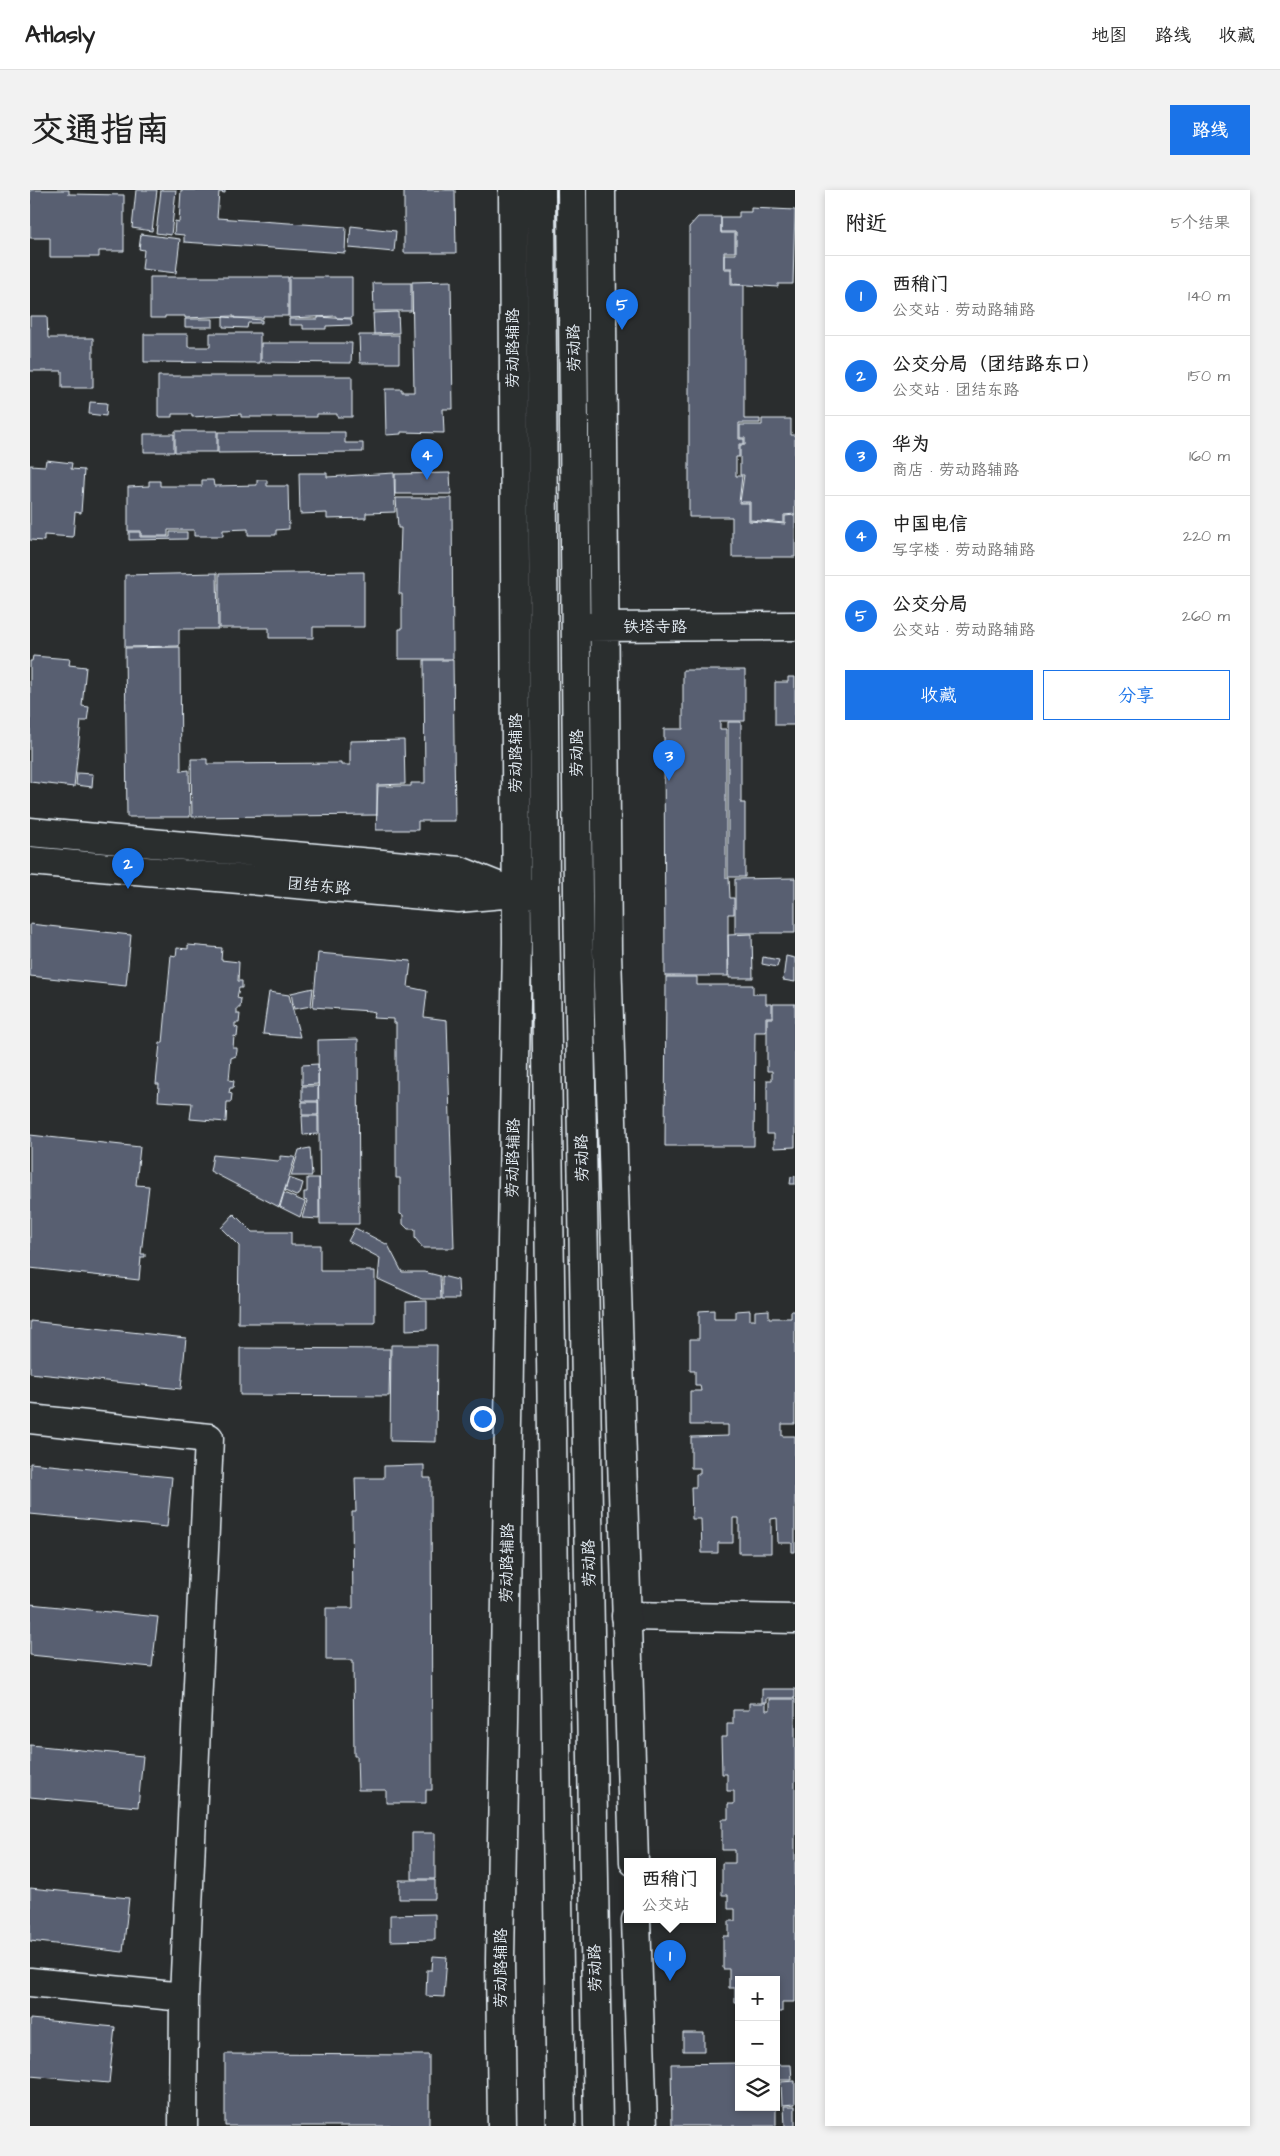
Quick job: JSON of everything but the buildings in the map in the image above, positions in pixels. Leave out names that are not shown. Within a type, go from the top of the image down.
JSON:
[{"type":"street","name":"劳动路辅路","points":[[502,2126],[500,1962],[517,942],[513,190]]},
{"type":"street","name":"劳动路","points":[[541,190],[545,895],[561,2126]]},
{"type":"street","name":"劳动路","points":[[572,190],[578,896],[598,2126]]},
{"type":"street","points":[[600,190],[608,897],[607,952],[634,1858]]},
{"type":"street","name":"铁塔寺路","points":[[515,627],[795,626]]},
{"type":"street","points":[[30,832],[460,870],[516,893]]},
{"type":"street","name":"团结东路","points":[[30,861],[458,898],[516,893],[608,897]]},
{"type":"street","points":[[30,1419],[209,1438],[184,1997],[183,2126]]},
{"type":"street","points":[[626,1616],[795,1619]]},
{"type":"street","points":[[636,1923],[643,2126]]},
{"type":"street","points":[[30,1982],[184,1997]]},
{"type":"place","name":"公交分局","points":[[622,330]]},
{"type":"place","name":"中国电信","points":[[427,480]]},
{"type":"place","name":"华为","points":[[669,781]]},
{"type":"place","name":"公交分局（团结路东口）","points":[[128,889]]},
{"type":"place","name":"西稍门","points":[[670,1981]]}]
